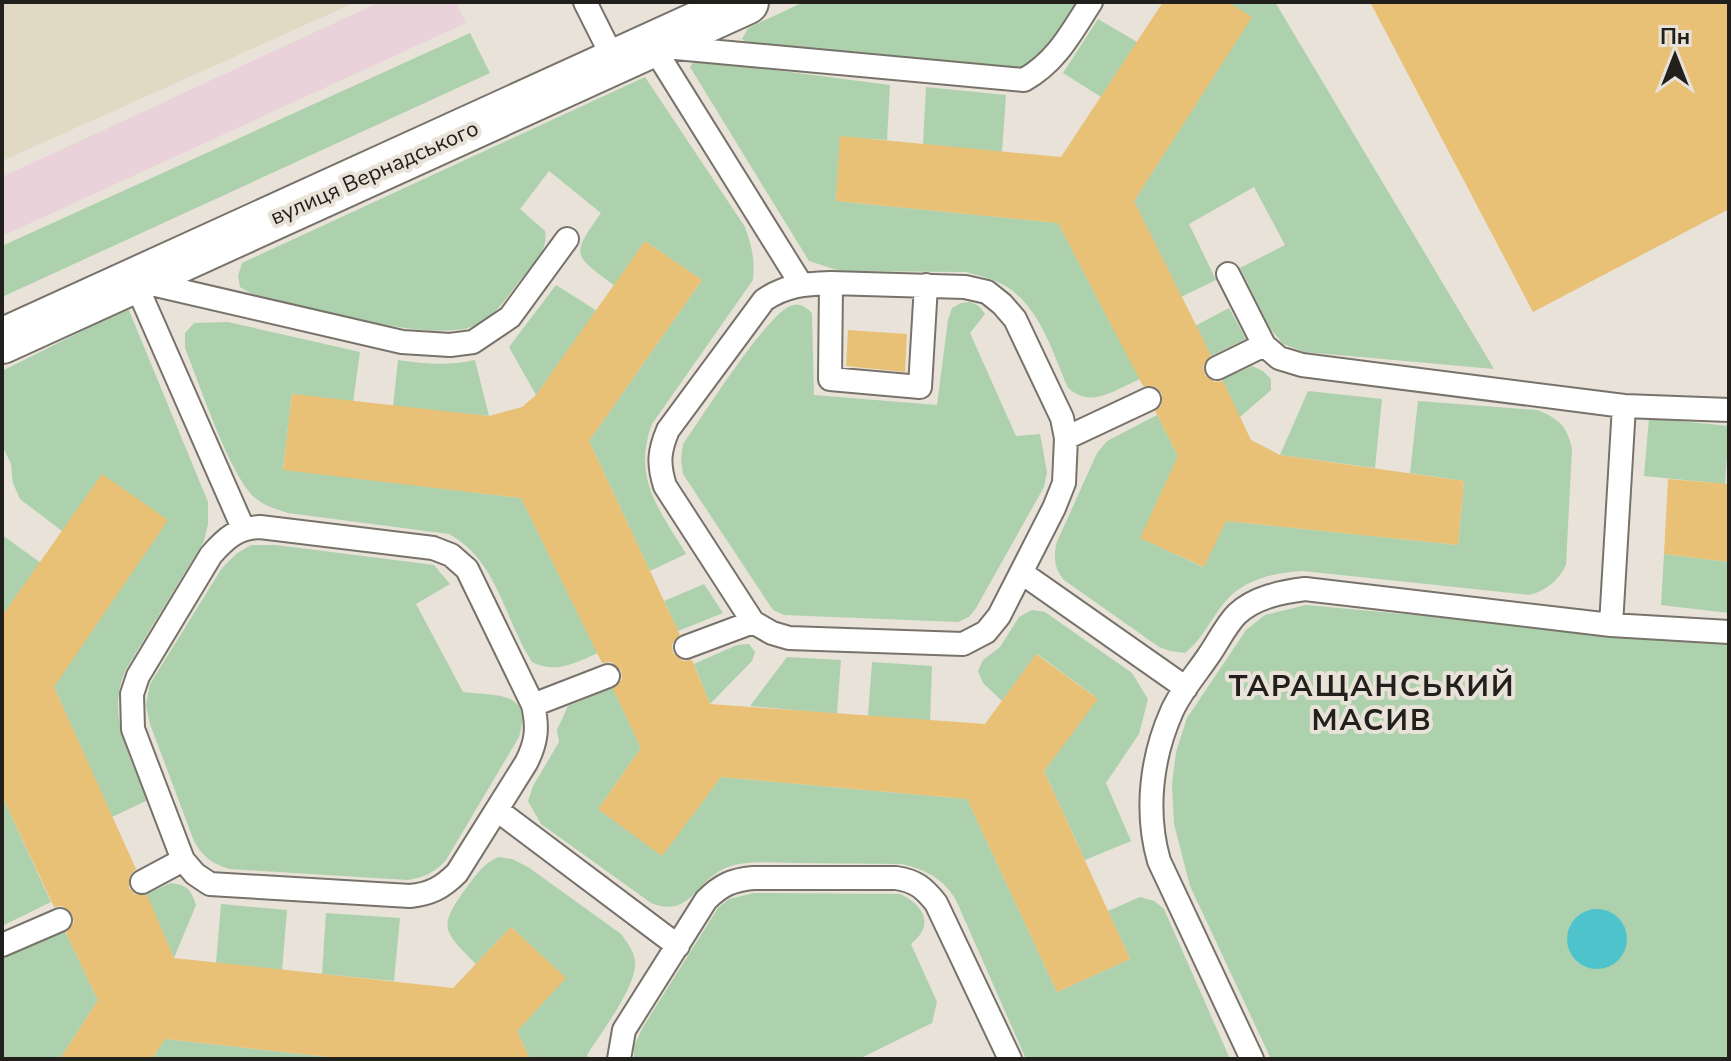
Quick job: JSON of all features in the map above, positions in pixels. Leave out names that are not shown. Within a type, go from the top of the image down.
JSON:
[{"type":"street","name":"вулиця Вернадського","points":[[2,341],[746,2]]},
{"type":"lane","points":[[585,2],[633,54],[801,284]]},
{"type":"lane","points":[[633,54],[1024,80],[1044,69],[1052,60],[1091,2]]},
{"type":"lane","points":[[134,280],[402,342],[450,345],[473,342],[510,317],[567,239]]},
{"type":"lane","points":[[1228,274],[1264,345],[1279,358],[1302,365],[1624,406],[1729,410]]},
{"type":"lane","points":[[134,280],[243,528]]},
{"type":"lane","points":[[831,283],[830,379],[920,387],[926,285]]},
{"type":"lane","points":[[801,284],[926,285],[987,292],[1015,319],[1062,418],[1066,438],[1064,483],[999,616],[986,632],[963,644],[789,638],[772,633],[753,622],[665,486],[659,467],[660,448],[668,430],[764,300],[781,289],[801,284]]},
{"type":"lane","points":[[1217,368],[1264,345]]},
{"type":"lane","points":[[1066,438],[1149,399]]},
{"type":"lane","points":[[1611,625],[1624,406]]},
{"type":"lane","points":[[243,528],[277,528],[433,548],[451,555],[467,569],[533,705],[537,724],[535,746],[457,873],[444,886],[427,895],[410,896],[210,884],[195,874],[183,860],[133,729],[132,694],[138,676],[211,555],[226,538],[243,528]]},
{"type":"lane","points":[[1022,573],[1186,688]]},
{"type":"lane","points":[[1252,1059],[1159,861],[1153,839],[1152,778],[1172,709],[1237,614],[1260,599],[1305,589],[1611,625],[1729,632]]},
{"type":"lane","points":[[686,647],[753,622]]},
{"type":"lane","points":[[533,705],[608,676]]},
{"type":"lane","points":[[497,810],[678,946]]},
{"type":"lane","points":[[142,882],[183,860]]},
{"type":"lane","points":[[619,1059],[624,1030],[706,900],[719,886],[734,880],[753,878],[912,880],[925,888],[936,903],[1010,1059]]},
{"type":"lane","points":[[2,945],[60,920]]},
{"type":"shaded area","points":[[2,2],[356,2],[2,161]]},
{"type":"shaded area","points":[[380,2],[456,2],[466,23],[2,236],[2,177]]},
{"type":"green space","points":[[804,2],[1077,2],[1047,49],[1020,68],[999,69],[752,46],[742,39],[748,28]]},
{"type":"green space","points":[[1228,2],[1275,2],[1494,369],[1305,352],[1283,344],[1270,328],[1240,268],[1285,245],[1254,187],[1189,224],[1216,280],[1181,297],[1134,201],[1251,17]]},
{"type":"green space","points":[[1098,19],[1137,42],[1101,97],[1063,73]]},
{"type":"green space","points":[[470,33],[490,73],[2,297],[2,246]]},
{"type":"green space","points":[[695,60],[890,85],[887,140],[841,137],[836,201],[1058,223],[1140,379],[1103,396],[1086,397],[1068,388],[1045,333],[1029,307],[1007,287],[992,280],[966,272],[840,271],[809,261],[690,67]]},
{"type":"green space","points":[[645,77],[745,227],[754,266],[753,280],[652,424],[645,461],[647,477],[658,507],[686,554],[650,571],[589,441],[702,280],[645,241],[615,286],[591,267],[581,254],[584,238],[601,213],[549,171],[520,209],[545,231],[542,251],[500,306],[474,326],[426,330],[364,321],[250,293],[240,287],[238,276],[242,263]]},
{"type":"green space","points":[[926,87],[1006,95],[1002,152],[923,144]]},
{"type":"green space","points":[[556,285],[597,311],[536,395],[509,347]]},
{"type":"green space","points":[[970,302],[979,306],[985,314],[970,333],[1016,436],[1040,434],[1047,472],[1044,487],[976,608],[969,617],[958,622],[784,615],[773,610],[683,474],[683,444],[765,329],[779,314],[796,304],[812,313],[814,395],[937,405],[948,320],[952,308]]},
{"type":"green space","points":[[128,308],[208,502],[208,524],[204,541],[126,669],[120,686],[118,703],[122,736],[148,800],[112,817],[54,687],[62,531],[20,499],[13,483],[11,464],[2,445],[2,371]]},
{"type":"green space","points":[[1229,308],[1246,339],[1211,356],[1195,326]]},
{"type":"green space","points":[[228,322],[360,352],[353,402],[292,394],[283,469],[521,498],[598,653],[557,667],[532,662],[489,574],[465,545],[449,534],[288,513],[254,497],[225,449],[185,348],[185,333],[194,323]]},
{"type":"green space","points":[[398,360],[436,364],[475,360],[489,416],[393,407]]},
{"type":"green space","points":[[1252,366],[1271,379],[1271,390],[1239,418],[1222,379]]},
{"type":"green space","points":[[1308,391],[1382,399],[1375,468],[1280,455]]},
{"type":"green space","points":[[1418,401],[1537,410],[1551,416],[1564,428],[1572,448],[1566,565],[1547,587],[1530,595],[1303,571],[1281,573],[1250,583],[1231,595],[1185,653],[1159,647],[1064,580],[1058,571],[1056,544],[1097,453],[1107,441],[1157,415],[1178,456],[1141,538],[1203,567],[1226,521],[1458,545],[1464,481],[1410,473]]},
{"type":"green space","points":[[1649,418],[1729,426],[1725,484],[1644,476]]},
{"type":"green space","points":[[2,535],[41,563],[2,616]]},
{"type":"green space","points":[[251,545],[276,545],[434,565],[450,584],[416,604],[463,692],[509,698],[521,711],[519,737],[446,860],[429,874],[408,880],[229,869],[208,859],[194,841],[150,724],[146,705],[150,684],[222,568]]},
{"type":"green space","points":[[1664,554],[1729,562],[1729,613],[1661,605]]},
{"type":"green space","points":[[704,584],[723,613],[678,631],[664,601]]},
{"type":"green space","points":[[1306,605],[1729,644],[1729,1059],[1271,1059],[1190,886],[1174,824],[1172,784],[1176,752],[1187,718],[1246,630],[1265,615]]},
{"type":"green space","points":[[1032,610],[1045,612],[1132,673],[1148,699],[1139,734],[1106,783],[1131,841],[1085,860],[1044,771],[1097,698],[1037,654],[1002,701],[983,683],[978,671],[983,660],[1000,647],[1019,617]]},
{"type":"green space","points":[[749,644],[755,652],[752,661],[710,704],[694,664],[737,645]]},
{"type":"green space","points":[[787,657],[841,660],[837,714],[750,706]]},
{"type":"green space","points":[[872,662],[932,666],[930,722],[868,716]]},
{"type":"green space","points":[[613,688],[641,748],[598,809],[662,855],[721,777],[967,799],[1057,992],[1130,959],[1108,911],[1140,897],[1154,901],[1164,909],[1230,1059],[1026,1059],[956,900],[933,876],[902,864],[744,863],[717,873],[676,906],[651,903],[541,824],[528,801],[533,786],[559,742],[557,730],[568,706]]},
{"type":"green space","points":[[2,796],[51,902],[2,926]]},
{"type":"green space","points":[[498,857],[512,859],[528,867],[621,934],[632,950],[635,961],[631,983],[587,1055],[589,1059],[530,1059],[517,1031],[565,978],[511,927],[476,964],[451,936],[448,920],[457,900],[481,870]]},
{"type":"green space","points":[[171,883],[188,889],[196,905],[174,958],[146,894]]},
{"type":"green space","points":[[754,893],[900,894],[915,904],[924,916],[924,923],[923,930],[911,944],[937,1002],[932,1023],[859,1059],[634,1059],[634,1046],[643,1027],[718,908],[729,899]]},
{"type":"green space","points":[[221,904],[287,910],[282,970],[216,963]]},
{"type":"green space","points":[[326,913],[400,918],[394,981],[322,974]]},
{"type":"green space","points":[[65,931],[98,1000],[60,1059],[2,1059],[2,959]]},
{"type":"green space","points":[[165,1039],[346,1059],[152,1059]]},
{"type":"water","points":[[1597,909],[1609,911],[1618,918],[1625,927],[1625,951],[1618,960],[1609,967],[1597,969],[1585,967],[1576,960],[1569,951],[1567,939],[1569,927],[1576,918],[1585,911]]},
{"type":"building","points":[[1163,2],[1228,2],[1252,17],[1134,201],[1211,355],[1203,366],[1205,375],[1215,382],[1223,381],[1251,440],[1280,455],[1464,481],[1458,545],[1226,521],[1204,567],[1140,538],[1178,456],[1155,411],[1161,406],[1162,394],[1156,387],[1143,386],[1058,223],[836,201],[840,136],[1061,157]]},
{"type":"building","points":[[1370,2],[1729,2],[1729,209],[1533,312]]},
{"type":"building","points":[[645,241],[702,280],[589,441],[680,635],[672,644],[673,653],[683,661],[692,660],[710,704],[985,724],[1036,654],[1098,699],[1044,771],[1130,959],[1057,992],[967,799],[721,777],[662,856],[598,809],[641,748],[613,689],[622,679],[621,670],[611,662],[602,663],[521,498],[283,470],[292,394],[489,416],[522,407],[536,395]]},
{"type":"building","points":[[848,330],[907,334],[905,372],[846,366]]},
{"type":"building","points":[[102,474],[168,520],[54,687],[136,869],[130,875],[129,888],[135,894],[147,895],[174,958],[453,988],[511,927],[566,978],[517,1031],[530,1059],[346,1059],[165,1039],[152,1059],[60,1059],[98,1000],[66,933],[74,922],[72,914],[62,906],[54,907],[2,796],[2,616]]},
{"type":"building","points":[[1668,479],[1729,484],[1729,562],[1664,554]]},
{"type":"district","name":"ТАРАЩАНСЬКИЙ МАСИВ","points":[[1372,703]]}]
